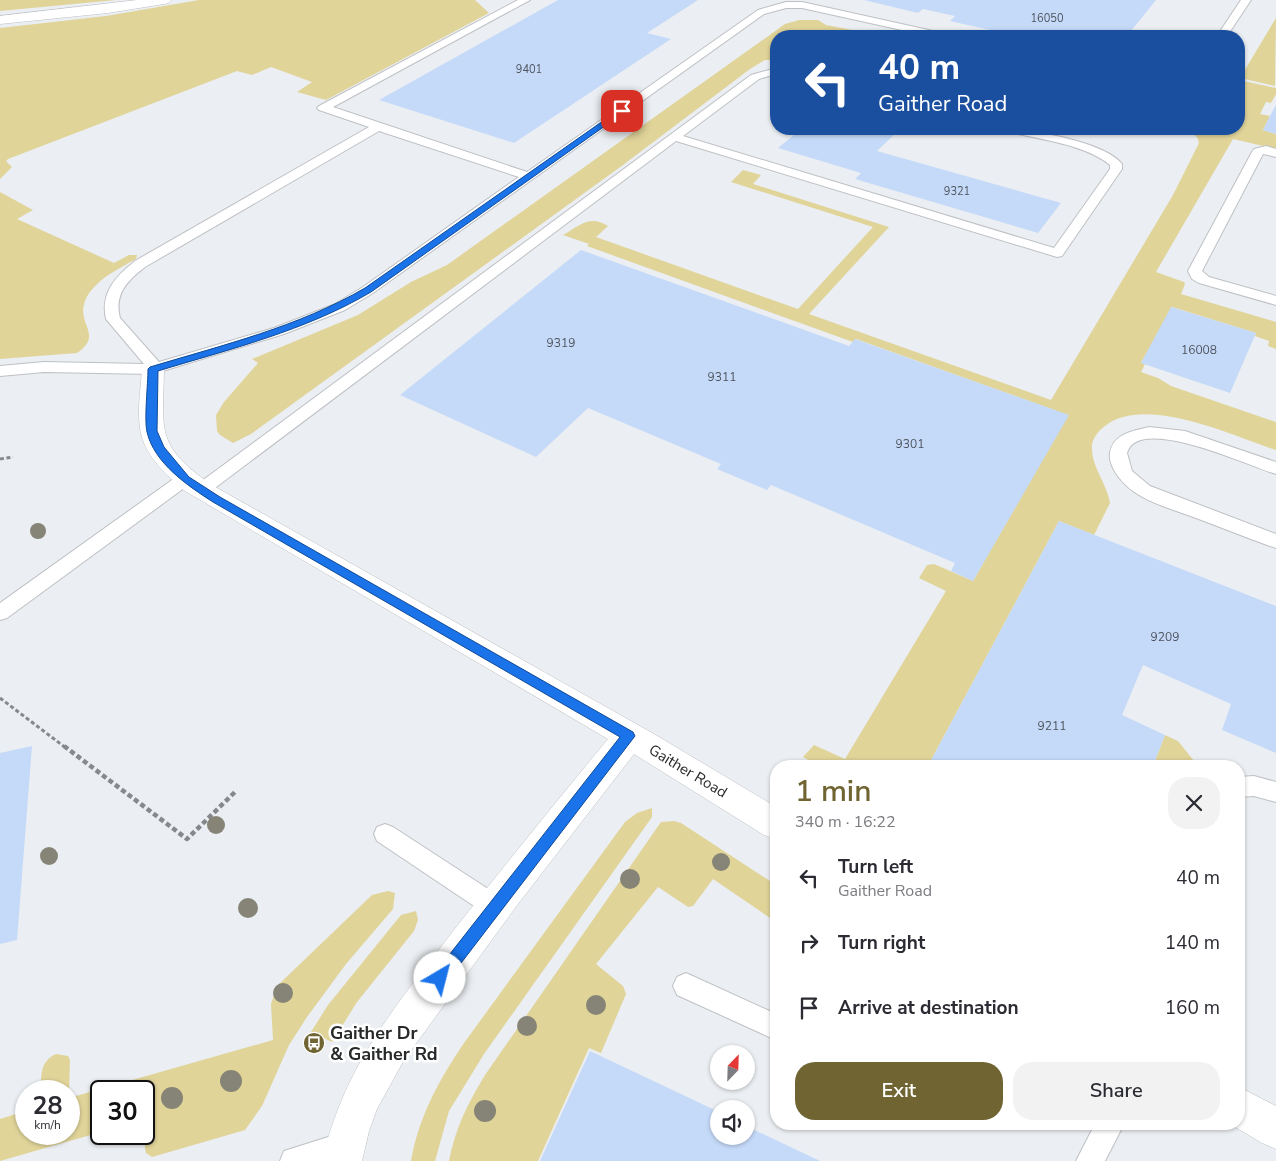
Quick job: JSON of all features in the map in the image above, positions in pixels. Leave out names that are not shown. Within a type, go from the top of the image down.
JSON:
[{"type":"main road","points":[[0,20],[108,9],[164,0]]},
{"type":"main road","name":"Gaither Road","points":[[153,369],[152,431],[159,448],[193,485],[629,736],[770,820]]},
{"type":"main road","points":[[343,1153],[363,1094],[387,1050],[494,906],[629,736]]},
{"type":"main road","points":[[1245,1111],[1276,1129]]},
{"type":"lane","points":[[525,0],[323,108],[530,177]]},
{"type":"lane","points":[[1226,30],[1246,0]]},
{"type":"lane","points":[[0,371],[44,367],[153,369],[279,331],[340,307],[368,290],[530,177],[761,12],[772,7],[786,5],[818,8],[915,30]]},
{"type":"lane","points":[[0,613],[193,485],[755,77],[770,72]]},
{"type":"lane","points":[[153,369],[151,362],[113,319],[111,313],[110,300],[117,285],[123,278],[147,261],[379,126]]},
{"type":"lane","points":[[674,137],[1057,253],[1116,169],[1116,164],[1113,159],[1097,152],[1032,135]]},
{"type":"lane","points":[[1276,152],[1266,150],[1258,152],[1195,271],[1196,276],[1204,280],[1276,301]]},
{"type":"lane","points":[[1276,468],[1187,437],[1164,433],[1144,433],[1128,438],[1119,453],[1120,466],[1124,473],[1148,492],[1276,541]]},
{"type":"lane","points":[[1245,787],[1254,786],[1276,792]]},
{"type":"lane","points":[[385,834],[494,906]]},
{"type":"lane","points":[[686,986],[770,1024]]},
{"type":"lane","points":[[1090,1161],[1107,1130]]},
{"type":"lane","points":[[294,1161],[343,1153]]},
{"type":"path","points":[[0,459],[13,457]]},
{"type":"path","points":[[0,698],[187,838],[236,791]]},
{"type":"shaded area","points":[[0,0],[116,0],[0,11]]},
{"type":"shaded area","points":[[199,0],[475,0],[489,13],[326,100],[297,92],[312,82],[271,67],[252,75],[237,71],[8,159],[6,161],[12,167],[0,179],[0,28],[106,16]]},
{"type":"shaded area","points":[[1276,18],[1275,86],[1245,79],[1245,70]]},
{"type":"shaded area","points":[[799,20],[818,20],[826,25],[852,30],[777,30],[785,24]]},
{"type":"shaded area","points":[[770,35],[770,60],[765,60],[750,69],[623,165],[251,434],[233,443],[217,431],[216,415],[224,402],[258,363],[252,359],[358,315],[411,282],[447,265]]},
{"type":"shaded area","points":[[1245,81],[1276,88],[1276,94],[1271,103],[1266,102],[1260,114],[1270,116],[1263,130],[1276,134],[1276,149],[1233,139],[1156,272],[1184,282],[1181,294],[1276,322],[1276,349],[1268,346],[1269,341],[1255,336],[1256,333],[1172,307],[1141,363],[1145,364],[1141,372],[1158,378],[1171,386],[1276,422],[1276,450],[1214,428],[1165,416],[1143,414],[1122,417],[1105,426],[1096,436],[1092,449],[1094,462],[1110,503],[1094,535],[1059,521],[931,760],[808,760],[803,757],[814,745],[845,759],[946,591],[919,578],[927,565],[934,564],[973,581],[1068,415],[856,339],[853,342],[587,246],[589,244],[563,235],[580,225],[596,221],[608,226],[596,237],[798,309],[873,227],[731,182],[743,170],[761,175],[753,184],[889,227],[809,314],[1051,400],[1173,195],[1199,143],[1195,135],[1245,135]]},
{"type":"shaded area","points":[[0,192],[33,210],[17,219],[114,263],[129,255],[137,255],[136,259],[114,271],[94,287],[89,294],[83,309],[89,335],[88,340],[85,346],[77,353],[0,359]]},
{"type":"shaded area","points":[[1165,735],[1178,741],[1193,760],[1155,760]]},
{"type":"shaded area","points":[[652,808],[652,817],[484,1054],[449,1111],[435,1161],[411,1161],[419,1129],[431,1099],[464,1043],[625,822],[637,813]]},
{"type":"shaded area","points":[[674,821],[681,823],[770,881],[770,918],[713,879],[693,906],[688,907],[658,887],[596,964],[623,986],[626,994],[601,1053],[589,1048],[538,1161],[449,1161],[463,1116],[485,1075],[661,822]]},
{"type":"shaded area","points":[[388,891],[395,893],[393,909],[346,964],[307,1017],[289,1045],[262,1106],[245,1130],[152,1157],[146,1153],[145,1145],[155,1145],[155,1080],[132,1080],[273,1040],[271,1004],[277,986],[372,895]]},
{"type":"shaded area","points":[[416,911],[418,920],[414,931],[357,1002],[332,1042],[311,1032],[328,1005],[401,915]]},
{"type":"shaded area","points":[[56,1054],[68,1056],[70,1060],[69,1080],[42,1080],[44,1065]]},
{"type":"shaded area","points":[[90,1092],[90,1135],[80,1138],[80,1095]]},
{"type":"shaded area","points":[[15,1114],[15,1145],[56,1145],[0,1161],[0,1119]]},
{"type":"building","points":[[558,0],[698,0],[647,33],[671,39],[514,143],[379,100]]},
{"type":"building","points":[[864,0],[1156,0],[1132,30],[990,30],[950,21],[955,16],[923,9],[918,13]]},
{"type":"building","points":[[1276,105],[1276,134],[1263,130]]},
{"type":"building","points":[[794,135],[894,135],[877,151],[1061,203],[1038,233],[855,179],[861,173],[778,148]]},
{"type":"building","points":[[581,250],[849,346],[855,339],[1069,415],[973,581],[951,571],[955,563],[771,485],[767,490],[717,469],[721,464],[588,408],[536,457],[400,395]]},
{"type":"building","points":[[1171,307],[1256,333],[1230,393],[1141,363]]},
{"type":"building","points":[[1059,521],[1276,606],[1276,753],[1222,730],[1231,704],[1143,665],[1122,715],[1165,735],[1155,760],[931,760]]},
{"type":"building","points":[[32,746],[17,940],[0,944],[0,753]]},
{"type":"building","points":[[590,1051],[710,1108],[710,1145],[755,1145],[755,1130],[820,1161],[540,1161]]},
{"type":"place","name":"Gaither Dr & Gaither Rd","points":[[314,1043]]},
{"type":"route","points":[[440,978],[494,906],[629,736],[201,490],[185,479],[159,448],[152,431],[153,369],[279,331],[340,307],[446,236],[622,111]]}]
